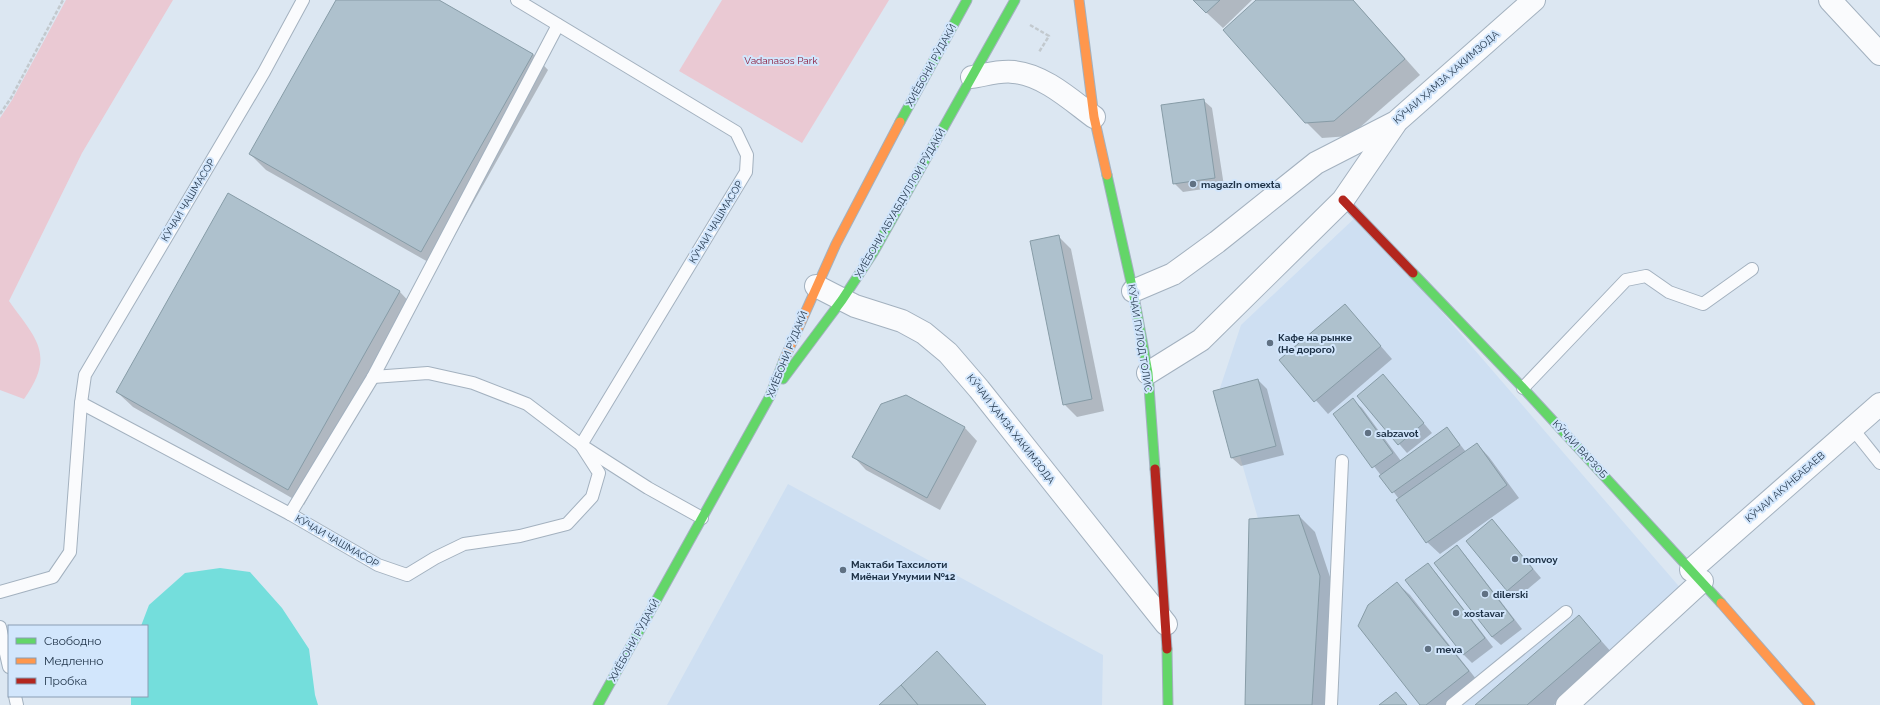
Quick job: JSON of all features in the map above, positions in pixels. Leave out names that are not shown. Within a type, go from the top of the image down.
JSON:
[{"type":"main road","name":"ХИЁБОНИ РӮДАКӢ","points":[[598,705],[770,396],[816,286],[882,155],[967,0]]},
{"type":"main road","name":"ХИЁБОНИ АБУАБДУЛЛОИ РӮДАКӢ","points":[[770,396],[842,300],[873,253],[1015,0]]},
{"type":"main road","name":"КӮЧАИ ПУЛОД ТОЛИС","points":[[1079,0],[1094,117],[1133,290],[1148,374],[1166,624],[1168,705]]},
{"type":"main road","name":"КӮЧАИ ВАРЗОБ","points":[[1343,200],[1523,388],[1696,575],[1810,705]]},
{"type":"street","name":"КӮЧАИ ҲАМЗА ХАКИМЗОДА","points":[[1133,290],[1173,274],[1217,242],[1316,163],[1396,122],[1534,0]]},
{"type":"street","points":[[1830,0],[1880,54]]},
{"type":"street","points":[[972,77],[1003,71],[1026,74],[1050,86],[1094,117]]},
{"type":"street","points":[[1148,374],[1202,340],[1343,200],[1396,122]]},
{"type":"street","name":"КӮЧАИ ҲАМЗА ХАКИМЗОДА","points":[[816,286],[842,300],[902,322],[924,333],[948,353],[979,389],[1166,624]]},
{"type":"street","name":"КӮЧАИ АКУНБАБАЕВ","points":[[1567,705],[1696,575],[1852,428],[1880,404]]},
{"type":"lane","name":"КӮЧАИ ЧАШМАСОР","points":[[0,592],[53,577],[70,552],[81,403],[85,375],[264,72],[303,0]]},
{"type":"lane","name":"КӮЧАИ ЧАШМАСОР","points":[[517,0],[736,132],[747,154],[746,172],[581,445]]},
{"type":"lane","name":"КӮЧАИ ЧАШМАСОР","points":[[290,514],[372,377],[558,25]]},
{"type":"lane","points":[[1523,388],[1626,280],[1646,276],[1669,292],[1703,304],[1752,269]]},
{"type":"lane","name":"КӮЧАИ ЧАШМАСОР","points":[[372,377],[428,373],[473,384],[527,404],[581,445],[648,488],[702,518]]},
{"type":"lane","name":"КӮЧАИ ЧАШМАСОР","points":[[81,403],[290,514],[378,565],[407,575],[435,558],[464,544],[520,536],[567,524],[592,497],[599,473],[581,445]]},
{"type":"lane","points":[[1852,428],[1880,463]]},
{"type":"lane","points":[[1331,705],[1342,461]]},
{"type":"lane","points":[[1452,705],[1566,612]]},
{"type":"lane","points":[[0,627],[8,663]]},
{"type":"path","points":[[0,114],[11,98],[63,0]]},
{"type":"path","points":[[1029,25],[1049,36],[1038,54]]},
{"type":"shaded area","points":[[1358,215],[1683,591],[1555,705],[1255,705],[1259,522],[1220,388],[1241,325]]},
{"type":"shaded area","name":"Мактаби Тахсилоти Миёнаи Умумии №12","points":[[788,484],[1103,655],[1102,705],[667,705]]},
{"type":"shaded area","points":[[220,568],[250,572],[282,608],[309,649],[315,695],[318,705],[131,705],[131,697],[148,697],[148,625],[141,625],[149,605],[185,573]]},
{"type":"green space","points":[[66,0],[173,0],[82,153],[9,301],[27,326],[39,347],[39,370],[34,383],[24,399],[0,390],[0,118],[12,100]]},
{"type":"green space","name":"Vadanasos Park","points":[[722,0],[889,0],[802,143],[679,71]]},
{"type":"building","points":[[336,0],[439,0],[533,54],[421,252],[249,154]]},
{"type":"building","points":[[1193,0],[1220,0],[1206,13]]},
{"type":"building","points":[[1256,0],[1353,0],[1405,59],[1334,121],[1305,123],[1223,30]]},
{"type":"building","points":[[1204,99],[1215,178],[1173,184],[1161,105]]},
{"type":"building","points":[[228,193],[400,291],[288,490],[116,392]]},
{"type":"building","points":[[1059,235],[1092,399],[1063,405],[1030,241]]},
{"type":"building","points":[[1345,304],[1381,346],[1314,402],[1279,360]]},
{"type":"building","points":[[1383,374],[1424,423],[1398,445],[1357,396]]},
{"type":"building","points":[[1258,379],[1276,446],[1231,458],[1213,391]]},
{"type":"building","points":[[906,395],[965,427],[927,498],[852,457],[881,404]]},
{"type":"building","points":[[1353,398],[1393,453],[1372,468],[1333,414]]},
{"type":"building","points":[[1447,427],[1460,445],[1392,493],[1379,476]]},
{"type":"building","points":[[1477,443],[1507,485],[1426,543],[1396,500]]},
{"type":"building","points":[[1299,515],[1320,576],[1312,705],[1245,705],[1249,519]]},
{"type":"building","points":[[1492,519],[1533,569],[1507,591],[1466,541]]},
{"type":"building","points":[[1457,545],[1514,620],[1492,637],[1434,563]]},
{"type":"building","points":[[1428,563],[1485,638],[1463,655],[1405,580]]},
{"type":"building","points":[[1397,582],[1469,671],[1426,705],[1420,705],[1358,626],[1368,605]]},
{"type":"building","points":[[1579,615],[1601,641],[1527,705],[1475,705]]},
{"type":"building","points":[[937,651],[986,705],[918,705],[901,685]]},
{"type":"building","points":[[901,685],[918,705],[879,705]]},
{"type":"building","points":[[1396,692],[1407,705],[1379,705]]},
{"type":"traffic: fast","points":[[900,122],[967,0]]},
{"type":"traffic: fast","points":[[783,379],[842,300],[873,253],[1015,0]]},
{"type":"traffic: fast","points":[[1107,175],[1133,291],[1148,373],[1155,469]]},
{"type":"traffic: fast","points":[[1413,273],[1523,388],[1721,603]]},
{"type":"traffic: fast","points":[[598,705],[770,396],[784,360]]},
{"type":"traffic: fast","points":[[1167,649],[1168,705]]},
{"type":"traffic: slow","points":[[1079,0],[1094,117],[1107,175]]},
{"type":"traffic: slow","points":[[784,360],[836,244],[900,122]]},
{"type":"traffic: slow","points":[[1721,603],[1810,705]]},
{"type":"traffic: jam","points":[[1343,200],[1413,273]]},
{"type":"traffic: jam","points":[[1155,469],[1167,649]]},
{"type":"place","name":"magazIn omexta","points":[[1193,184]]},
{"type":"place","name":"Кафе на рынке (Не дорого)","points":[[1270,343]]},
{"type":"place","name":"sabzavot","points":[[1368,433]]},
{"type":"place","name":"nonvoy","points":[[1515,559]]},
{"type":"place","name":"Мактаби Тахсилоти Миёнаи Умумии №12","points":[[843,570]]},
{"type":"place","name":"dilerski","points":[[1485,594]]},
{"type":"place","name":"xostavar","points":[[1456,613]]},
{"type":"place","name":"meva","points":[[1428,649]]}]
